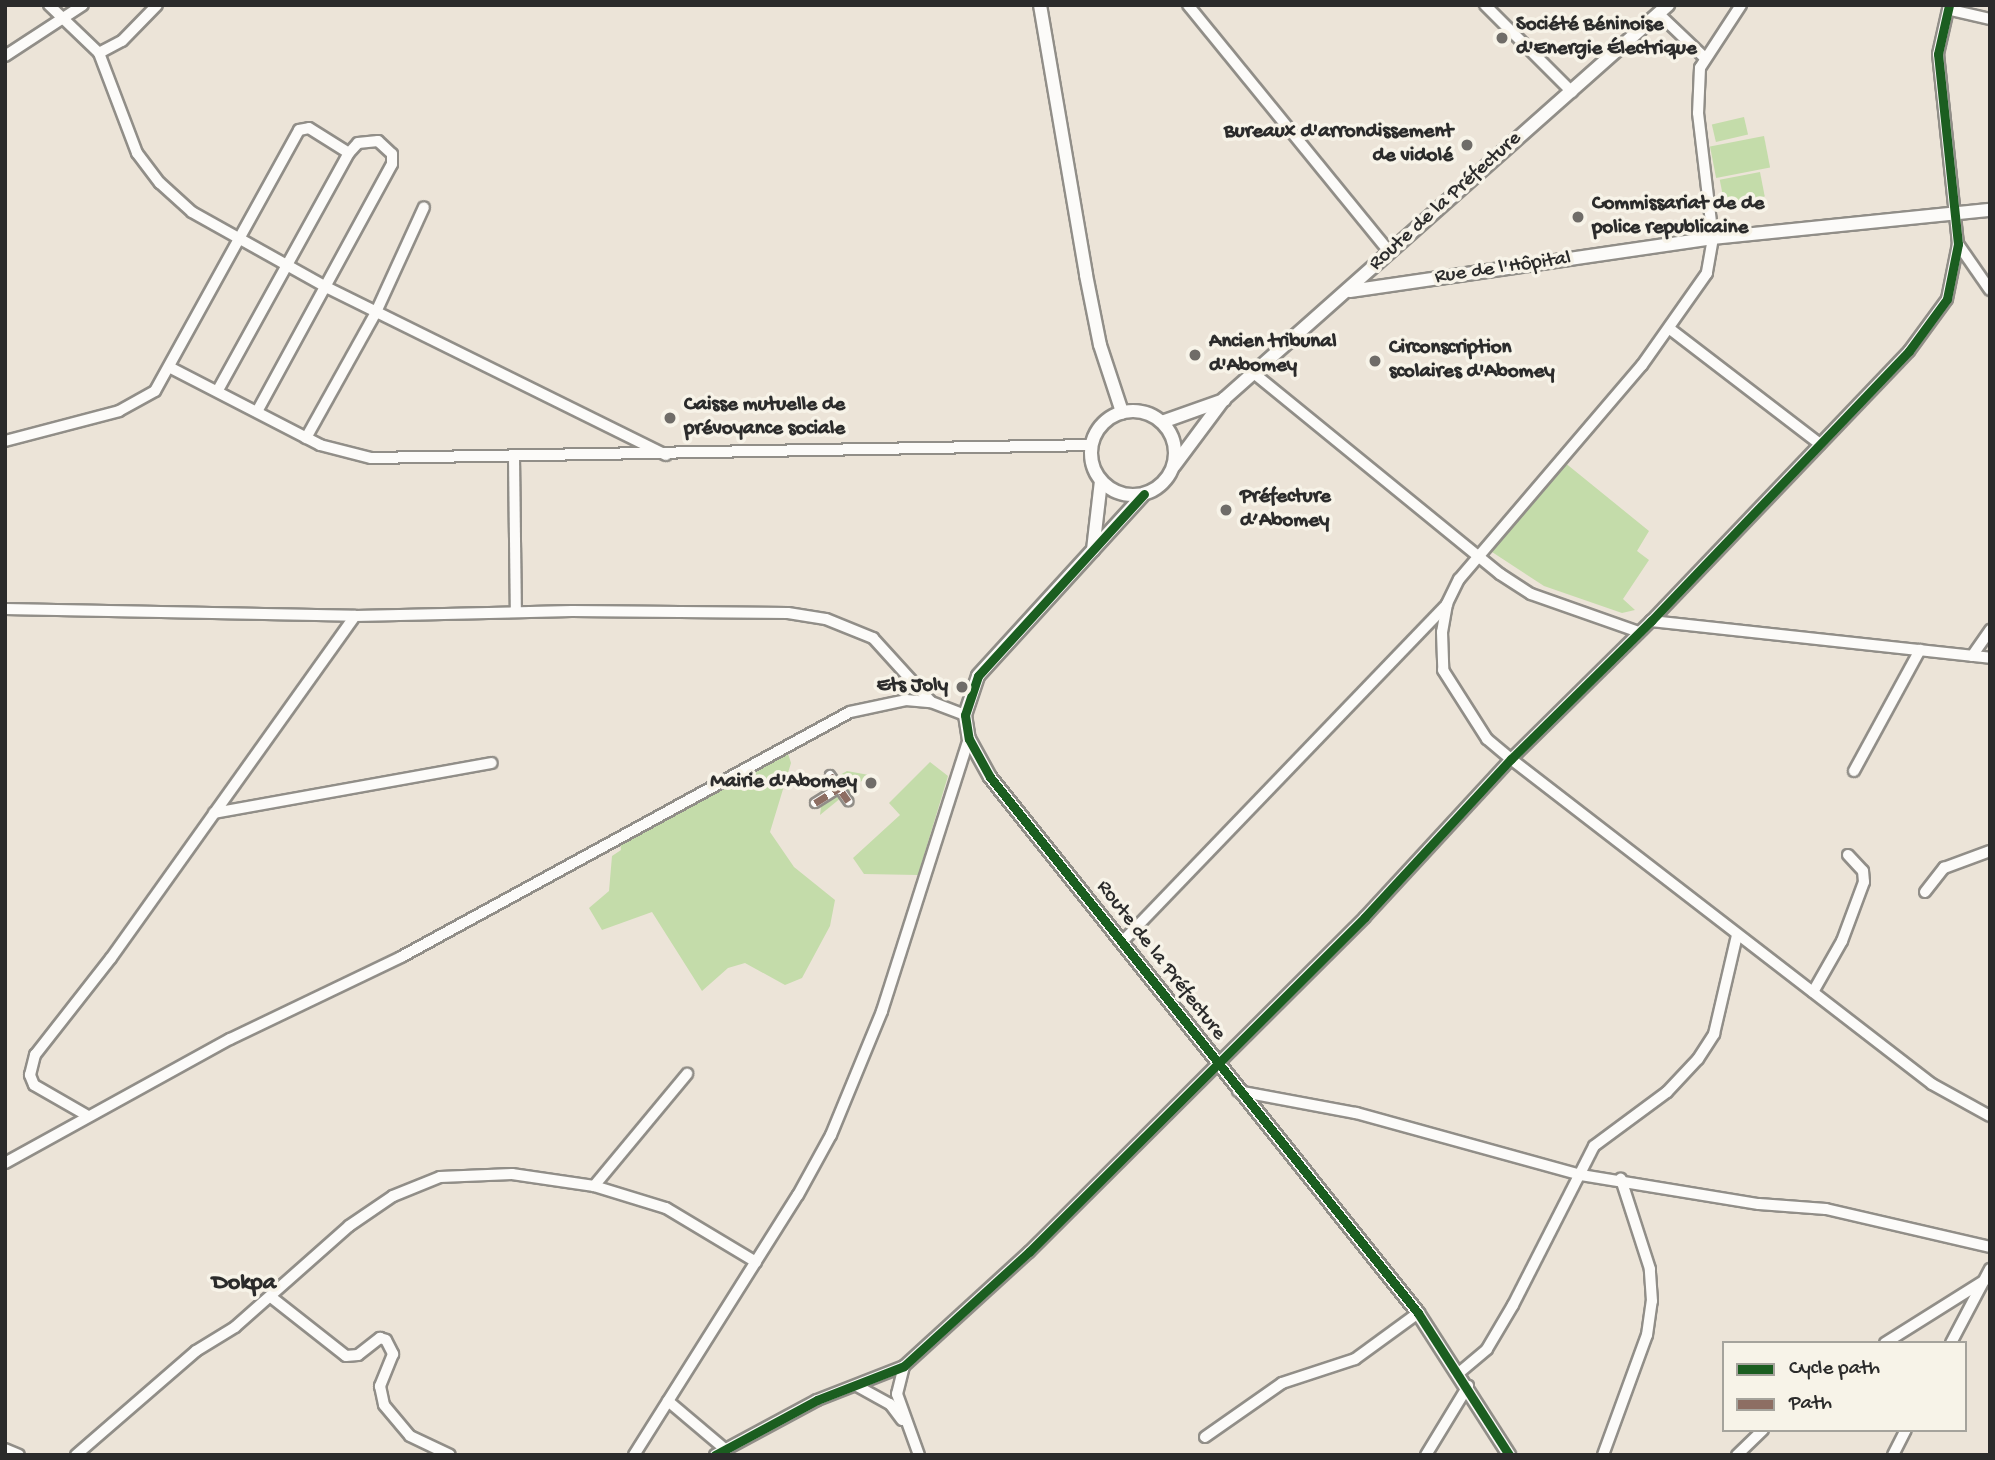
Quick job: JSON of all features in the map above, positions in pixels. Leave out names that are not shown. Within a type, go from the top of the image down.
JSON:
[{"type":"street","points":[[49,5],[59,19],[99,53],[137,153],[177,199],[239,240],[328,288],[668,456]]},
{"type":"street","points":[[5,56],[83,5]]},
{"type":"street","points":[[99,53],[122,41],[157,5]]},
{"type":"street","points":[[1040,5],[1100,345],[1122,412]]},
{"type":"street","points":[[1188,5],[1388,250]]},
{"type":"street","points":[[1485,5],[1572,92]]},
{"type":"street","points":[[1122,942],[1447,604],[1477,556],[1670,329],[1707,273],[1713,239],[1698,113],[1704,57],[1741,5]]},
{"type":"street","points":[[715,1455],[817,1399],[904,1366],[1029,1252],[1220,1065],[1511,759],[1651,621],[1909,351],[1947,299],[1958,244],[1938,54],[1950,7],[1990,19]]},
{"type":"street","points":[[1664,10],[1704,57]]},
{"type":"street","name":"Route de la Préfecture","points":[[1162,422],[1224,399],[1256,375],[1350,290],[1388,250],[1664,10]]},
{"type":"street","points":[[5,441],[137,403],[155,391],[171,368],[299,130],[309,128],[349,153]]},
{"type":"street","points":[[218,390],[349,153],[358,143],[378,141],[392,154],[392,164],[328,288],[257,412]]},
{"type":"street","points":[[306,438],[376,312],[424,206]]},
{"type":"street","name":"Rue de l'Hôpital","points":[[1350,290],[1713,239],[1990,210]]},
{"type":"street","points":[[1958,244],[1990,290]]},
{"type":"street","points":[[1670,329],[1821,444]]},
{"type":"street","points":[[171,368],[218,390],[306,438],[345,454],[371,458],[668,456],[1092,445]]},
{"type":"street","points":[[1256,375],[1477,556],[1531,594],[1639,632]]},
{"type":"street","name":"Route de la Préfecture","points":[[1174,467],[1224,399]]},
{"type":"street","points":[[1122,412],[1143,412],[1162,422],[1173,438],[1174,467],[1162,484],[1144,494],[1125,495],[1101,481],[1092,464],[1092,445],[1099,428],[1122,412]]},
{"type":"street","points":[[514,458],[516,612]]},
{"type":"street","points":[[1093,551],[1101,481]]},
{"type":"street","name":"Route de la Préfecture","points":[[1144,494],[978,676],[965,715],[969,739],[990,777],[1238,1091],[1418,1312],[1460,1372],[1509,1455]]},
{"type":"street","points":[[1447,604],[1442,632],[1443,670],[1487,739],[1933,1084],[1990,1116]]},
{"type":"street","points":[[5,609],[355,616],[516,612],[788,613],[827,618],[873,638],[931,702]]},
{"type":"street","points":[[88,1116],[34,1085],[30,1064],[355,616]]},
{"type":"street","points":[[1651,621],[1990,658]]},
{"type":"street","points":[[1972,656],[1990,630]]},
{"type":"street","points":[[1854,771],[1920,650]]},
{"type":"street","points":[[5,1163],[230,1038],[401,957],[850,712],[906,701],[931,702],[965,715]]},
{"type":"street","points":[[634,1455],[818,1159],[864,1063],[969,739]]},
{"type":"street","points":[[214,813],[492,763]]},
{"type":"street","points":[[830,775],[848,801]]},
{"type":"street","points":[[816,803],[839,788]]},
{"type":"street","points":[[1925,891],[1944,868],[1990,851]]},
{"type":"street","points":[[1813,992],[1842,941],[1864,882],[1863,871],[1848,855]]},
{"type":"street","points":[[1460,1372],[1487,1349],[1594,1146],[1668,1092],[1698,1059],[1714,1034],[1737,934]]},
{"type":"street","points":[[594,1186],[687,1074]]},
{"type":"street","points":[[1238,1091],[1356,1113],[1581,1175],[1621,1179],[1759,1204],[1826,1209],[1990,1247]]},
{"type":"street","points":[[76,1455],[196,1351],[223,1338],[349,1226],[413,1185],[479,1173],[594,1186],[666,1208],[756,1262]]},
{"type":"street","points":[[1603,1455],[1647,1335],[1652,1301],[1650,1269],[1621,1179]]},
{"type":"street","points":[[1952,1341],[1990,1269]]},
{"type":"street","points":[[1888,1341],[1984,1281]]},
{"type":"street","points":[[271,1297],[346,1356],[359,1355],[380,1338],[386,1340],[393,1354],[380,1386],[384,1405],[410,1436],[450,1455]]},
{"type":"street","points":[[1205,1437],[1282,1383],[1355,1359],[1418,1312]]},
{"type":"street","points":[[904,1366],[897,1394],[904,1422],[919,1455]]},
{"type":"street","points":[[857,1386],[890,1404],[904,1422]]},
{"type":"street","points":[[1426,1455],[1468,1386]]},
{"type":"street","points":[[668,1401],[726,1450]]},
{"type":"street","points":[[1737,1455],[1761,1432]]},
{"type":"street","points":[[1893,1455],[1905,1432]]},
{"type":"street","points":[[5,1449],[19,1455]]},
{"type":"green space","points":[[1744,117],[1748,135],[1716,142],[1712,124]]},
{"type":"green space","points":[[1764,136],[1770,167],[1716,178],[1710,146]]},
{"type":"green space","points":[[1760,172],[1765,197],[1725,204],[1720,180]]},
{"type":"green space","points":[[1564,462],[1649,531],[1637,551],[1649,560],[1623,599],[1635,610],[1622,613],[1544,586],[1489,550]]},
{"type":"green space","points":[[787,750],[791,763],[770,832],[794,867],[835,900],[830,926],[802,978],[785,985],[745,963],[728,968],[702,991],[652,912],[602,930],[589,908],[609,891],[612,856],[621,850],[620,841]]},
{"type":"green space","points":[[930,762],[948,776],[918,875],[864,874],[853,858],[900,815],[889,803]]},
{"type":"green space","points":[[847,771],[869,775],[820,815],[824,784]]},
{"type":"marked path","points":[[830,775],[848,801]]},
{"type":"marked path","points":[[815,803],[839,788]]},
{"type":"cycle path","points":[[715,1455],[817,1400],[904,1366],[1029,1252],[1365,917],[1511,759],[1651,621],[1909,351],[1947,299],[1958,244],[1938,54],[1949,5]]},
{"type":"cycle path","points":[[1144,494],[978,676],[965,715],[969,739],[990,777],[1418,1313],[1509,1455]]},
{"type":"place","name":"Société Béninoise d'Energie Électrique","points":[[1502,38]]},
{"type":"place","name":"Bureaux d'arrondissement de vidolé","points":[[1467,145]]},
{"type":"place","name":"Commissariat de de police republicaine","points":[[1578,217]]},
{"type":"place","name":"Ancien tribunal d'Abomey","points":[[1195,355]]},
{"type":"place","name":"Circonscription scolaires d'Abomey","points":[[1375,361]]},
{"type":"place","name":"Caisse mutuelle de prévoyance sociale","points":[[670,418]]},
{"type":"place","name":"Préfecture d’Abomey","points":[[1226,510]]},
{"type":"place","name":"Ets Joly","points":[[962,687]]},
{"type":"place","name":"Mairie d'Abomey","points":[[871,783]]},
{"type":"district","name":"Dokpa","points":[[244,1284]]}]
